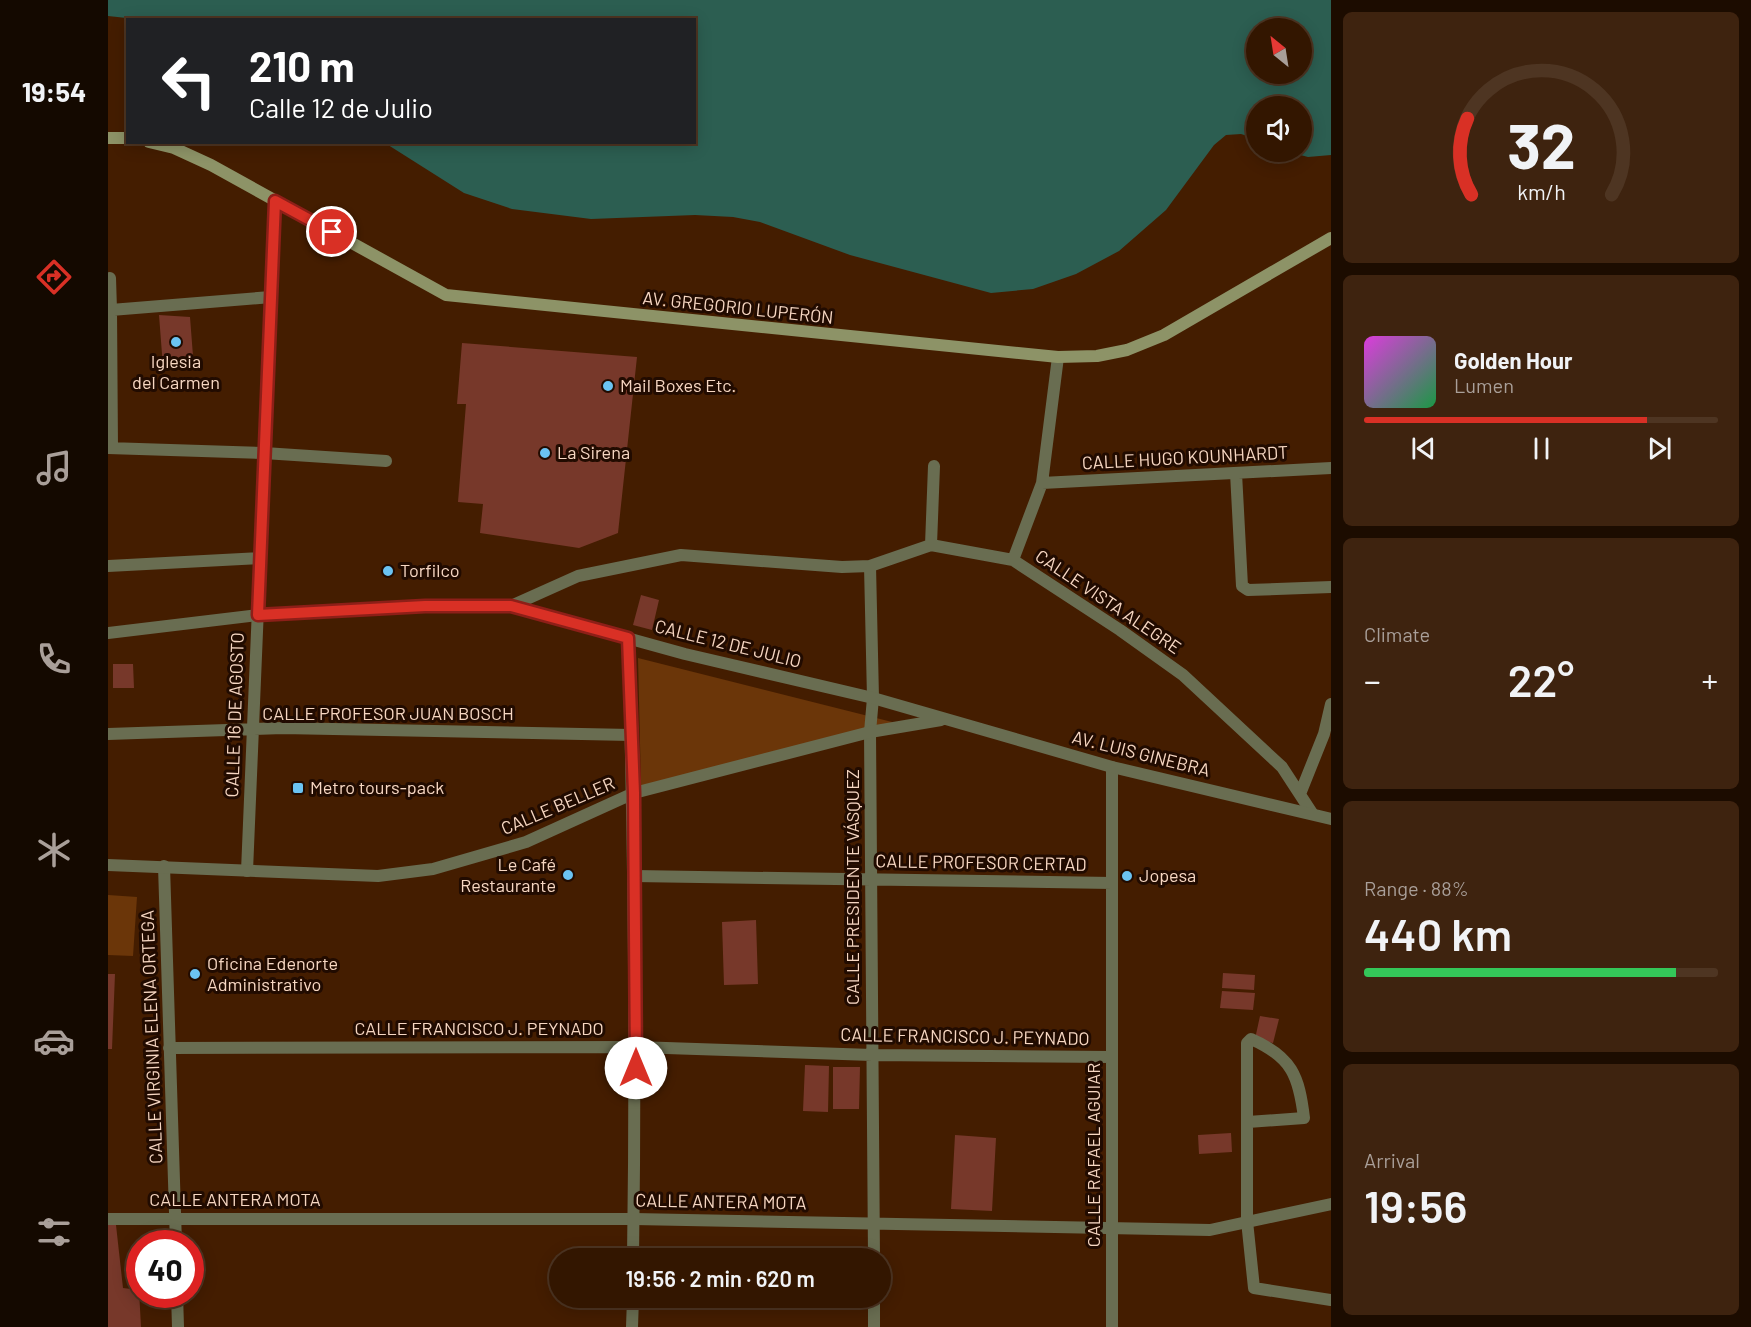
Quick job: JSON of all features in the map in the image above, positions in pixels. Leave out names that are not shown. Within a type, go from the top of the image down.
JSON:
[{"type":"main road","points":[[108,138],[126,138]]},
{"type":"main road","name":"AV. GREGORIO LUPERÓN","points":[[157,144],[174,148],[211,165],[446,296],[1058,357],[1097,356],[1117,352],[1164,335],[1331,238]]},
{"type":"street","name":"CALLE 16 DE AGOSTO","points":[[247,871],[275,201]]},
{"type":"street","points":[[110,278],[110,448],[264,453],[386,461]]},
{"type":"street","points":[[111,310],[271,297]]},
{"type":"street","points":[[1013,560],[1042,483],[1058,357]]},
{"type":"street","points":[[931,545],[934,466]]},
{"type":"street","name":"CALLE HUGO KOUNHARDT","points":[[1042,483],[1331,468]]},
{"type":"street","points":[[1236,473],[1242,586],[1248,590],[1331,586]]},
{"type":"street","name":"CALLE VISTA ALEGRE","points":[[511,606],[578,576],[681,555],[842,567],[870,566],[931,545],[1013,560],[1120,630],[1183,675],[1282,767],[1312,813]]},
{"type":"street","points":[[108,566],[260,558]]},
{"type":"street","points":[[870,566],[873,698]]},
{"type":"street","name":"CALLE 12 DE JULIO","points":[[108,633],[258,615],[425,606],[511,606],[628,638],[873,698],[944,720]]},
{"type":"street","points":[[628,638],[634,793],[636,1047],[633,1248]]},
{"type":"street","name":"CALLE PRESIDENTE VÁSQUEZ","points":[[873,698],[870,732],[874,1248]]},
{"type":"street","points":[[1300,794],[1324,734],[1331,704]]},
{"type":"street","name":"CALLE BELLER","points":[[108,866],[164,866],[378,876],[434,869],[526,842],[634,793],[870,732],[944,720]]},
{"type":"street","name":"AV. LUIS GINEBRA","points":[[944,720],[1112,766],[1331,819]]},
{"type":"street","name":"CALLE PROFESOR JUAN BOSCH","points":[[108,734],[253,731],[283,728],[631,735]]},
{"type":"street","name":"CALLE RAFAEL AGUIAR","points":[[1112,766],[1112,1327]]},
{"type":"street","name":"CALLE VIRGINIA ELENA ORTEGA","points":[[164,866],[176,1230]]},
{"type":"street","name":"CALLE PROFESOR CERTAD","points":[[634,876],[1112,883]]},
{"type":"street","points":[[1248,1122],[1304,1118],[1299,1081],[1293,1071],[1276,1053],[1251,1039],[1247,1043],[1247,1221],[1254,1288],[1331,1300]]},
{"type":"street","name":"CALLE FRANCISCO J. PEYNADO","points":[[170,1048],[636,1047],[872,1055],[1112,1057]]},
{"type":"street","name":"CALLE ANTERA MOTA","points":[[108,1219],[634,1219],[1112,1226],[1210,1230],[1331,1204]]},
{"type":"street","points":[[177,1308],[178,1327]]},
{"type":"street","points":[[632,1327],[633,1308]]},
{"type":"street","points":[[874,1308],[874,1327]]},
{"type":"shaded area","points":[[638,658],[904,725],[641,786]]},
{"type":"shaded area","points":[[108,895],[137,897],[133,956],[108,955]]},
{"type":"water","points":[[108,0],[1331,0],[1331,155],[1312,157],[1312,96],[1246,96],[1246,136],[1226,135],[1214,145],[1166,210],[1119,251],[1076,274],[1033,289],[991,293],[850,255],[760,222],[733,217],[695,215],[591,219],[512,209],[464,193],[387,144],[696,144],[696,18],[126,18],[108,16]]},
{"type":"building","name":"Iglesia del Carmen","points":[[159,315],[190,317],[194,369],[163,367]]},
{"type":"building","name":"La Sirena","points":[[462,343],[637,357],[618,533],[579,548],[480,533],[483,504],[458,502],[466,404],[457,404]]},
{"type":"building","points":[[641,595],[659,600],[652,630],[633,625]]},
{"type":"building","points":[[113,664],[133,664],[134,688],[113,688]]},
{"type":"building","points":[[756,920],[758,984],[724,985],[722,922]]},
{"type":"building","points":[[1223,973],[1255,975],[1254,990],[1222,988]]},
{"type":"building","points":[[108,974],[115,974],[112,1049],[108,1049]]},
{"type":"building","points":[[1222,991],[1255,993],[1253,1010],[1220,1008]]},
{"type":"building","points":[[1260,1016],[1279,1019],[1273,1043],[1255,1039]]},
{"type":"building","points":[[805,1065],[829,1066],[828,1112],[803,1111]]},
{"type":"building","points":[[833,1067],[860,1067],[859,1109],[833,1109]]},
{"type":"building","points":[[1231,1133],[1232,1152],[1199,1154],[1198,1135]]},
{"type":"building","points":[[955,1135],[996,1138],[992,1211],[951,1209]]},
{"type":"building","points":[[108,1225],[116,1225],[123,1288],[126,1288],[126,1308],[140,1308],[141,1327],[108,1327]]},
{"type":"place","name":"Iglesia del Carmen","points":[[176,342]]},
{"type":"place","name":"Mail Boxes Etc.","points":[[608,386]]},
{"type":"place","name":"La Sirena","points":[[545,453]]},
{"type":"place","name":"Torfilco","points":[[388,571]]},
{"type":"place","name":"Metro tours-pack","points":[[298,788]]},
{"type":"place","name":"Le Café Restaurante","points":[[568,875]]},
{"type":"place","name":"Jopesa","points":[[1127,876]]},
{"type":"place","name":"Oficina Edenorte Administrativo","points":[[195,974]]},
{"type":"route","points":[[332,232],[275,201],[258,615],[425,606],[511,606],[628,638],[634,793],[636,1068]]}]
